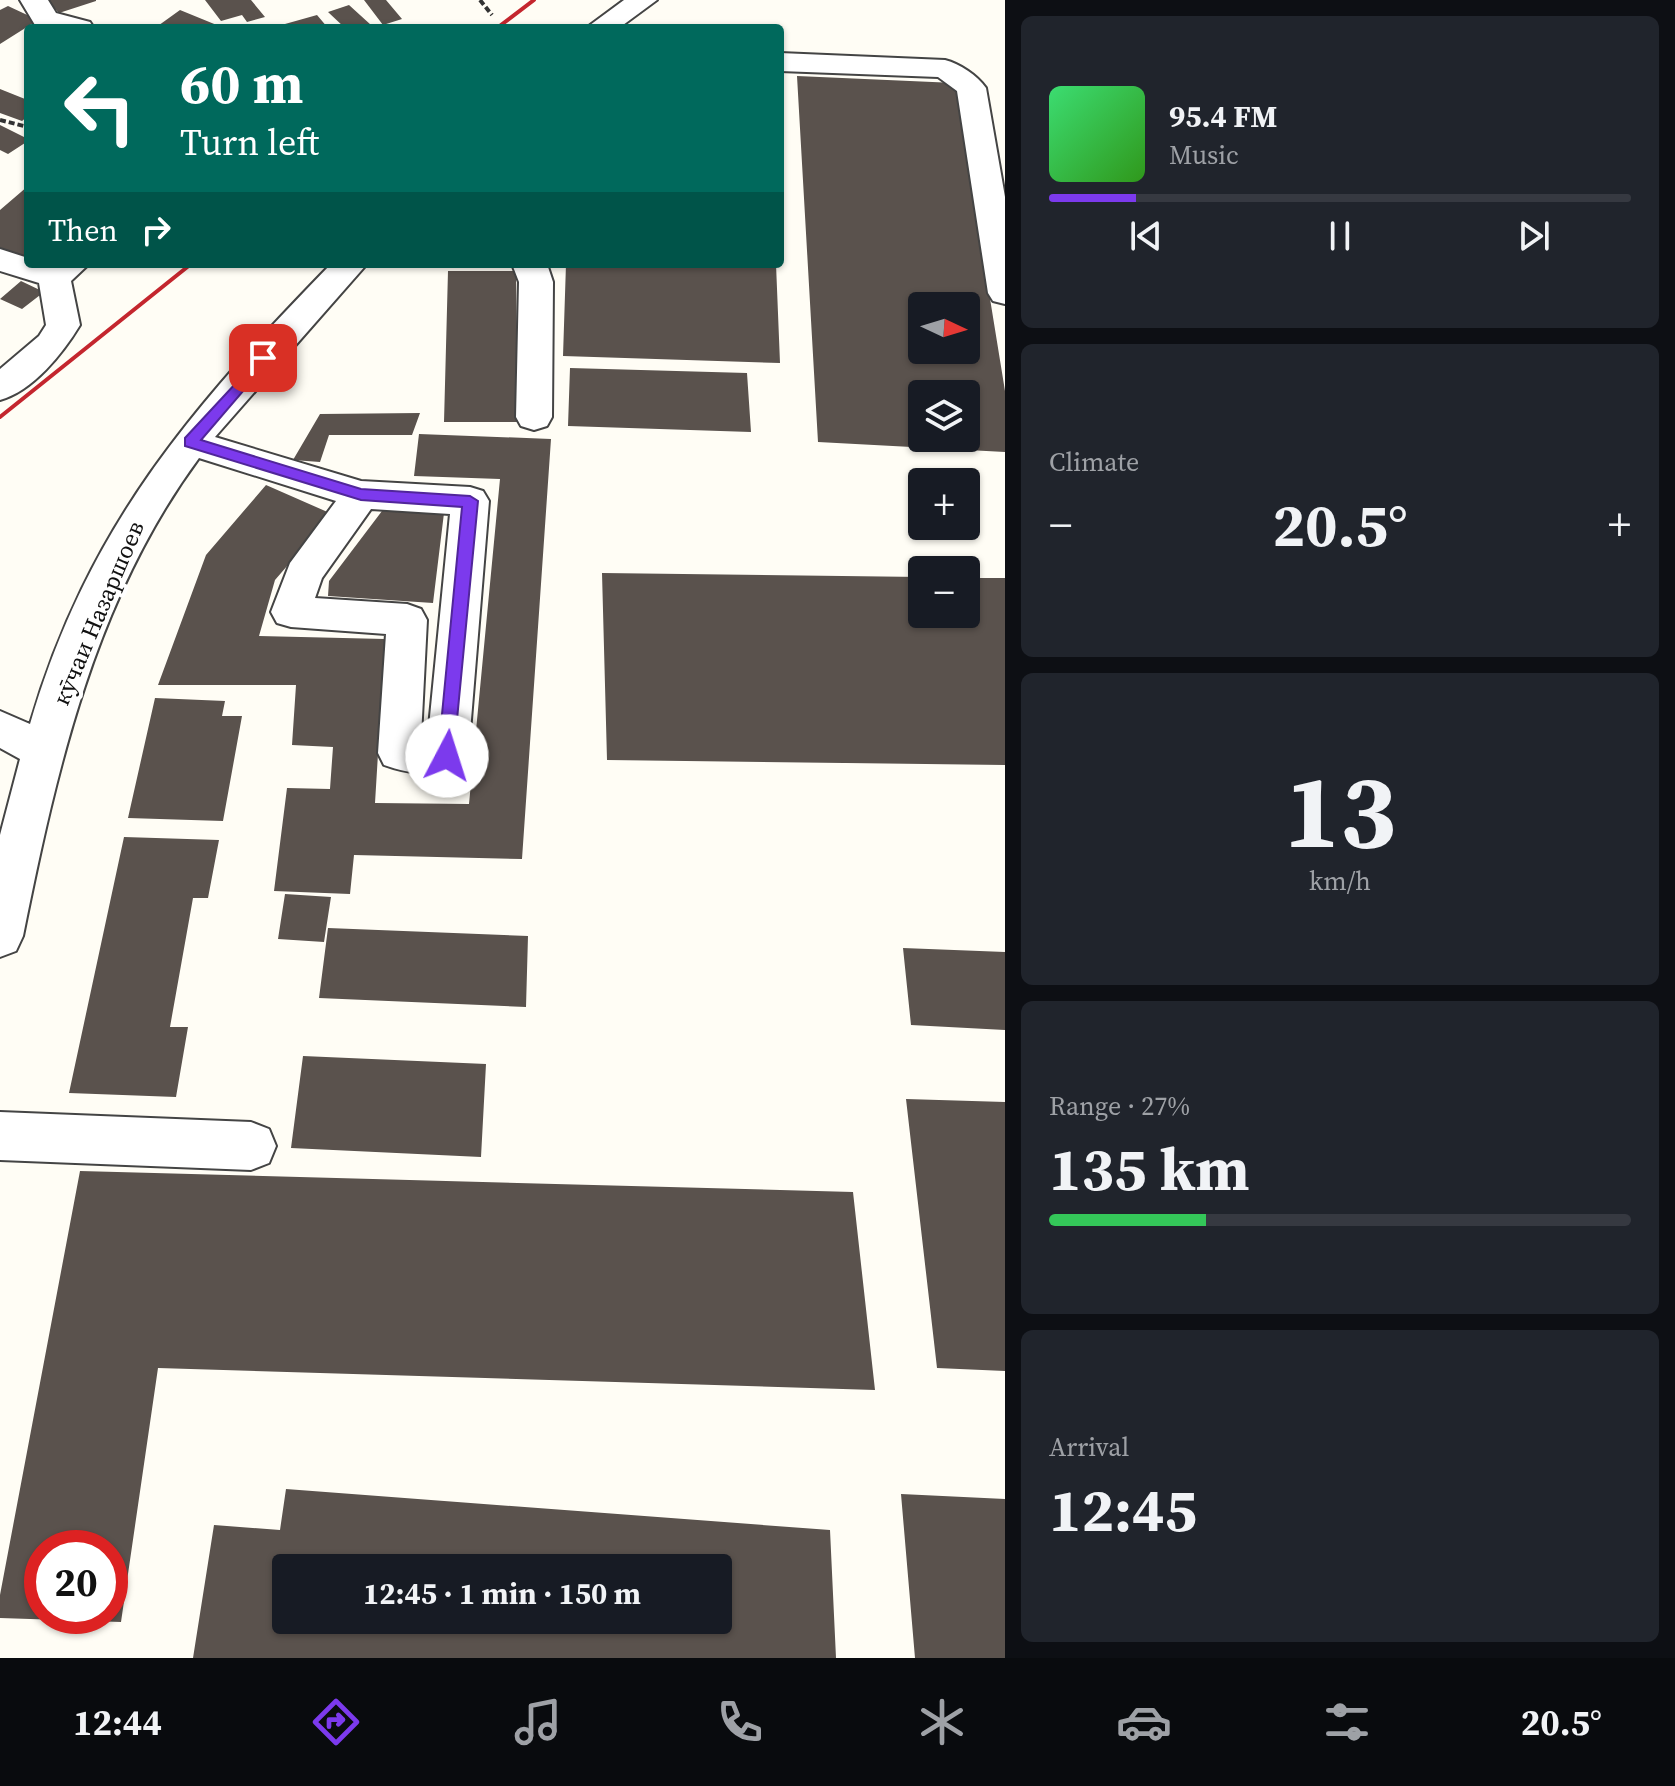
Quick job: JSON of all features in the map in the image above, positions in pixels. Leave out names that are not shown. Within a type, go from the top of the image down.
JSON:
[{"type":"street","points":[[34,0],[45,19],[64,24]]},
{"type":"street","points":[[606,24],[643,0]]},
{"type":"street","points":[[784,62],[945,69],[960,76],[971,88],[1005,293]]},
{"type":"street","points":[[0,260],[24,264]]},
{"type":"street","name":"кӯчаи Назаршоев","points":[[0,936],[42,751],[71,662],[112,569],[145,506],[190,442],[346,268]]},
{"type":"street","points":[[531,268],[536,282],[534,417]]},
{"type":"street","points":[[0,388],[51,344],[63,325],[63,270]]},
{"type":"street","points":[[190,442],[361,495],[470,501],[447,756],[399,753],[407,620],[291,612],[304,573],[361,495]]},
{"type":"street","points":[[0,729],[42,751]]},
{"type":"street","points":[[0,1136],[251,1146]]},
{"type":"path","points":[[480,0],[492,15]]},
{"type":"path","points":[[0,120],[24,126]]},
{"type":"building","points":[[47,0],[96,0],[96,1],[59,13]]},
{"type":"building","points":[[205,0],[251,0],[265,17],[247,22],[242,15],[221,21]]},
{"type":"building","points":[[364,0],[386,0],[402,19],[382,24]]},
{"type":"building","points":[[349,5],[370,24],[341,24],[328,12]]},
{"type":"building","points":[[8,6],[38,20],[24,24],[24,29],[0,44],[0,10]]},
{"type":"building","points":[[180,10],[214,24],[161,24]]},
{"type":"building","points":[[317,15],[325,24],[285,24]]},
{"type":"building","points":[[797,76],[955,83],[1005,391],[1005,452],[980,451],[980,380],[908,380],[908,447],[818,442]]},
{"type":"building","points":[[0,89],[24,99],[22,121],[0,113]]},
{"type":"building","points":[[0,125],[24,137],[24,144],[8,154],[0,150]]},
{"type":"building","points":[[24,189],[24,261],[0,252],[0,210]]},
{"type":"building","points":[[566,268],[776,268],[780,363],[563,356]]},
{"type":"building","points":[[448,271],[516,271],[518,422],[444,422]]},
{"type":"building","points":[[21,281],[44,292],[22,309],[0,299]]},
{"type":"building","points":[[570,368],[747,373],[751,432],[568,426]]},
{"type":"building","points":[[420,413],[412,435],[329,435],[320,462],[293,460],[320,414]]},
{"type":"building","points":[[419,434],[551,439],[522,859],[354,855],[350,894],[274,891],[287,788],[330,789],[333,747],[292,745],[296,685],[158,685],[206,555],[266,485],[332,514],[275,580],[259,636],[385,639],[375,803],[469,804],[500,479],[414,476]]},
{"type":"building","points":[[382,511],[444,513],[433,603],[328,596],[329,581]]},
{"type":"building","points":[[602,573],[908,577],[908,628],[980,628],[980,578],[1005,578],[1005,765],[607,760]]},
{"type":"building","points":[[155,698],[225,701],[222,716],[242,716],[223,821],[128,818]]},
{"type":"building","points":[[124,837],[219,840],[208,898],[193,898],[170,1027],[188,1027],[176,1097],[69,1093]]},
{"type":"building","points":[[285,894],[331,897],[324,942],[278,939]]},
{"type":"building","points":[[328,928],[528,936],[526,1007],[319,998]]},
{"type":"building","points":[[903,948],[1005,952],[1005,1030],[911,1025]]},
{"type":"building","points":[[303,1056],[486,1064],[481,1157],[291,1148]]},
{"type":"building","points":[[906,1099],[1005,1102],[1005,1371],[937,1368]]},
{"type":"building","points":[[80,1171],[853,1192],[875,1390],[158,1368],[128,1574],[128,1530],[24,1530],[24,1619],[0,1618],[0,1595]]},
{"type":"building","points":[[286,1489],[830,1530],[836,1658],[193,1658],[214,1525],[280,1530]]},
{"type":"building","points":[[901,1494],[1005,1499],[1005,1658],[915,1658]]},
{"type":"railway","points":[[502,24],[534,0]]},
{"type":"railway","points":[[0,417],[186,268]]},
{"type":"route","points":[[263,358],[190,442],[361,495],[470,501],[447,756]]}]
